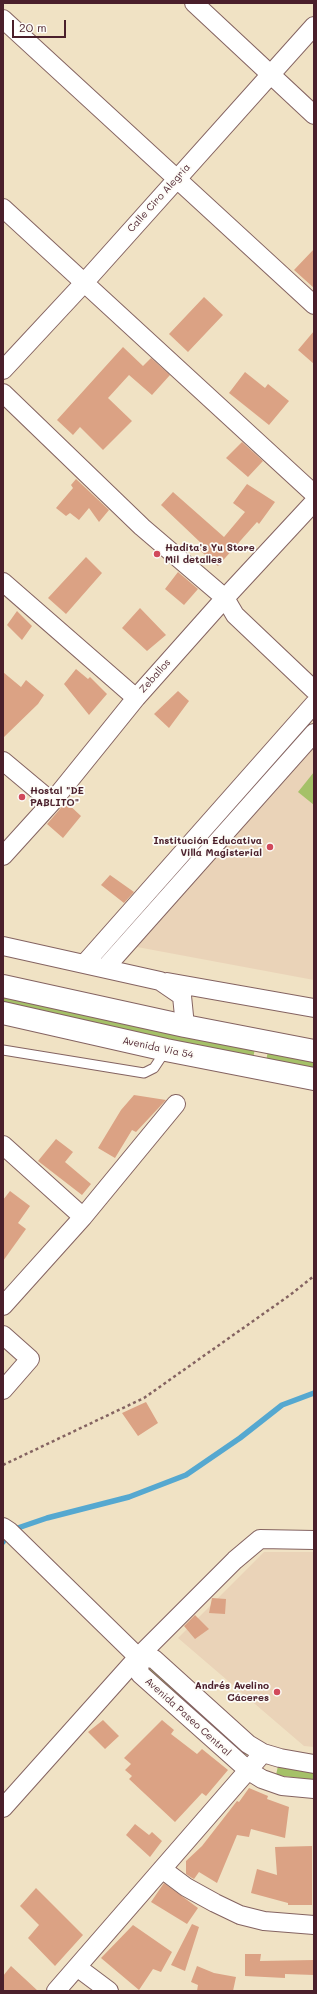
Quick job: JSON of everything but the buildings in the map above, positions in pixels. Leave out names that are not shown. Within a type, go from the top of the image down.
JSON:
[{"type":"main road","points":[[3,986],[185,1026],[314,1051]]},
{"type":"main road","name":"Avenida Vía 54","points":[[3,1013],[166,1050],[314,1080]]},
{"type":"street","points":[[194,3],[270,76],[314,115]]},
{"type":"street","points":[[3,19],[314,306]]},
{"type":"street","name":"Calle Ciro Alegría","points":[[3,370],[83,284],[314,26]]},
{"type":"street","points":[[3,208],[83,284],[314,494]]},
{"type":"street","points":[[3,393],[142,528],[224,598],[235,615],[314,690]]},
{"type":"street","name":"Zeballos","points":[[3,856],[52,802],[136,698],[224,598],[314,502]]},
{"type":"street","points":[[3,582],[136,698]]},
{"type":"street","points":[[85,963],[314,704]]},
{"type":"street","points":[[105,968],[314,733]]},
{"type":"street","points":[[3,761],[52,802]]},
{"type":"street","points":[[3,946],[160,980],[314,1008]]},
{"type":"street","points":[[160,980],[182,996],[185,1026]]},
{"type":"street","points":[[3,1306],[83,1217],[176,1104]]},
{"type":"street","points":[[3,1145],[83,1217]]},
{"type":"street","points":[[3,1335],[30,1359],[3,1390]]},
{"type":"street","points":[[3,1527],[9,1531],[138,1657]]},
{"type":"street","points":[[3,1808],[138,1657],[235,1560],[260,1539],[314,1540]]},
{"type":"street","name":"Avenida Paseo Central","points":[[314,1764],[280,1758],[263,1753],[248,1744],[154,1659],[138,1657],[140,1674],[249,1771],[262,1779],[282,1786],[314,1789]]},
{"type":"street","points":[[56,1991],[249,1771],[263,1753]]},
{"type":"street","points":[[162,1869],[186,1887],[240,1915],[264,1921],[314,1925]]},
{"type":"street","points":[[77,1967],[109,1991]]},
{"type":"lane","points":[[3,1050],[144,1073],[154,1068],[166,1050]]},
{"type":"path","points":[[3,1465],[144,1398],[290,1296],[314,1276]]},
{"type":"shaded area","name":"Institución Educativa Villa Magisterial","points":[[314,748],[314,980],[137,947]]},
{"type":"shaded area","name":"Andrés Avelino Cáceres","points":[[264,1552],[314,1552],[314,1747],[304,1746],[178,1638]]},
{"type":"green space","points":[[314,772],[314,805],[298,792]]},
{"type":"green space","points":[[3,994],[255,1048],[253,1059],[3,1004]]},
{"type":"green space","points":[[268,1051],[314,1060],[314,1071],[266,1061]]},
{"type":"green space","points":[[147,1663],[247,1752],[247,1755],[242,1754],[145,1666]]},
{"type":"green space","points":[[278,1766],[314,1772],[314,1780],[276,1775]]},
{"type":"waterway","points":[[3,1542],[9,1531],[47,1518],[129,1497],[186,1475],[240,1438],[282,1405],[314,1393]]},
{"type":"place","name":"Hadita's Yu Store Mil detalles","points":[[157,554]]},
{"type":"place","name":"Hostal \"DE PABLITO\"","points":[[22,797]]},
{"type":"place","name":"Institución Educativa Villa Magisterial","points":[[270,847]]},
{"type":"place","name":"Andrés Avelino Cáceres","points":[[277,1692]]}]
